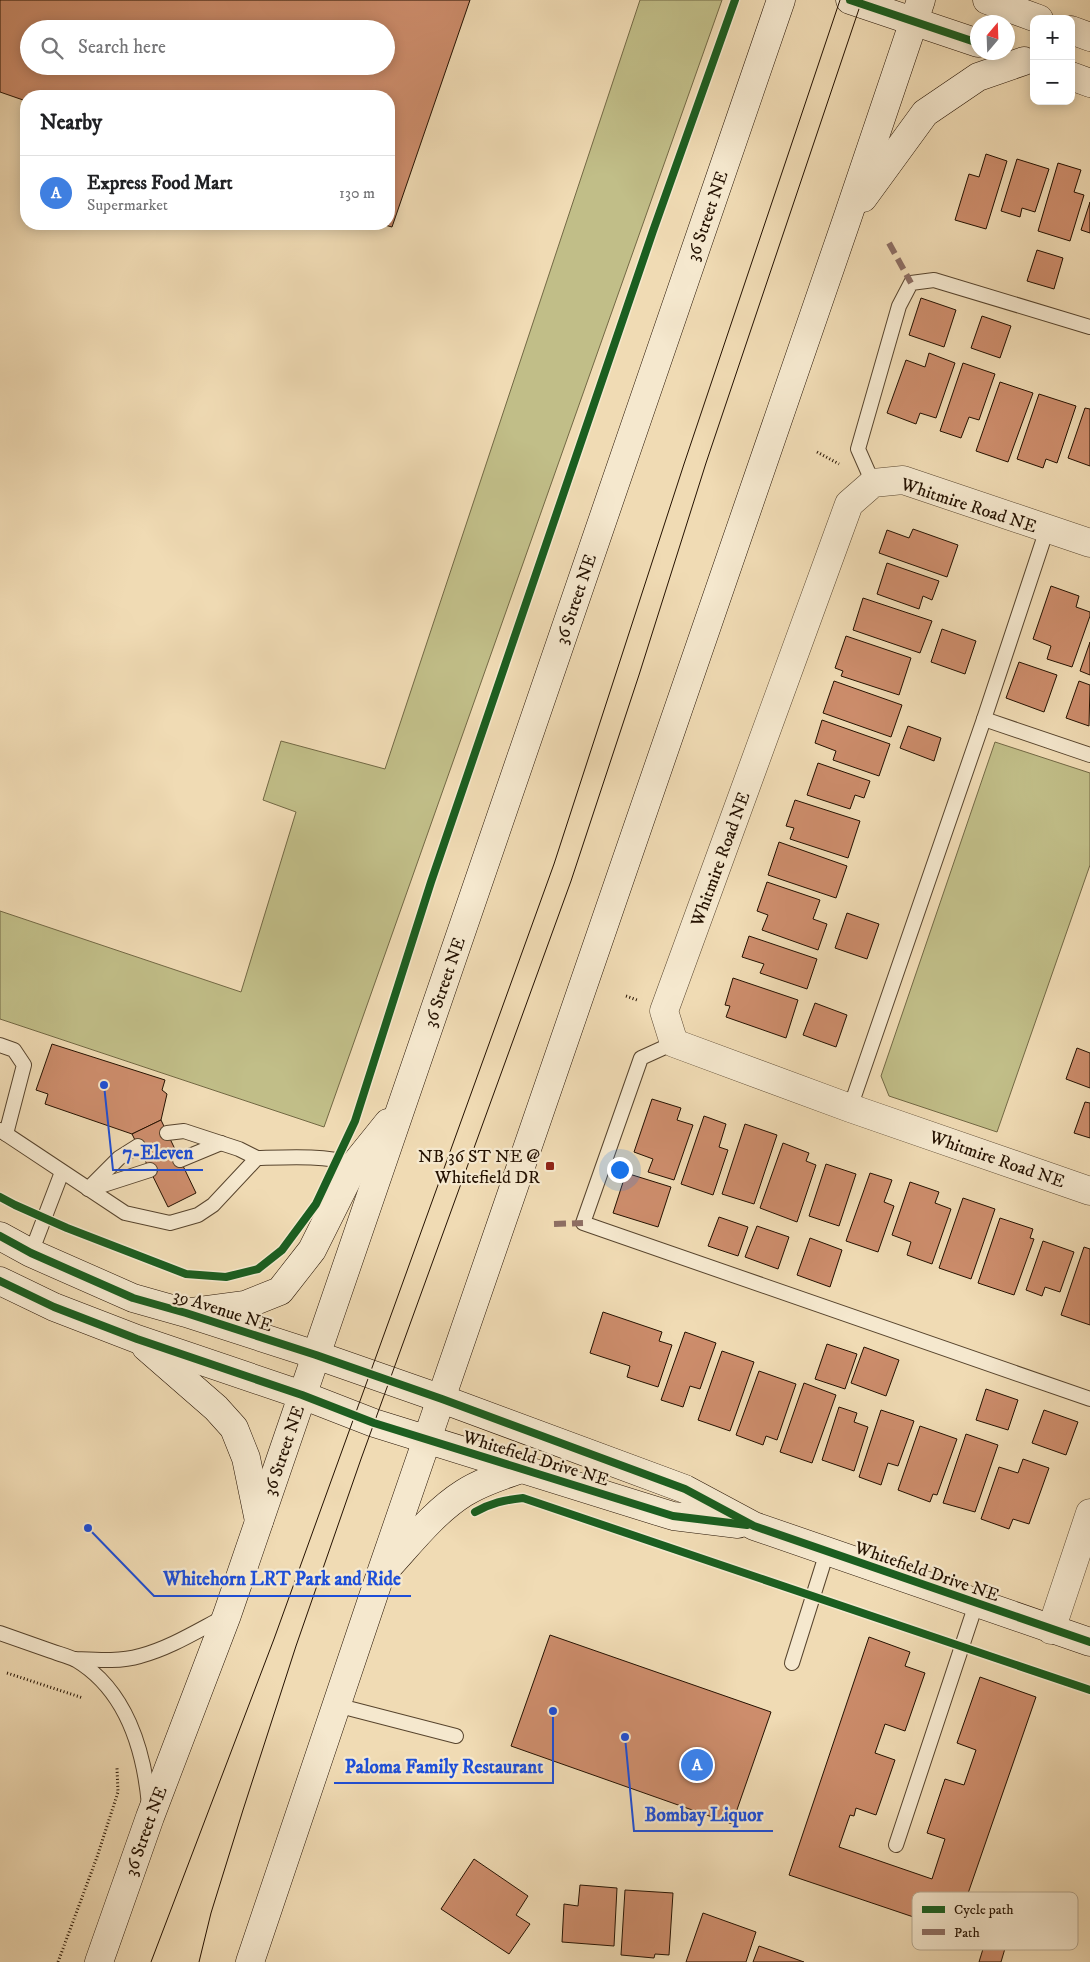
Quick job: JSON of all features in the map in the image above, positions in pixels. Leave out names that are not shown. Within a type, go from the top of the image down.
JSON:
[{"type":"main road","name":"36 Street NE","points":[[99,1962],[150,1817],[227,1615],[781,0]]},
{"type":"main road","points":[[850,0],[917,11],[970,39]]},
{"type":"main road","points":[[987,0],[1030,16]]},
{"type":"main road","points":[[250,1962],[381,1573],[848,219],[917,11]]},
{"type":"main road","points":[[1075,31],[1090,37]]},
{"type":"main road","points":[[848,219],[925,113],[978,77],[1020,59]]},
{"type":"main road","points":[[1075,77],[1090,83]]},
{"type":"main road","name":"Whitmire Road NE","points":[[1090,543],[903,480],[873,483],[849,504],[664,1011],[674,1043],[850,1108],[1090,1191]]},
{"type":"main road","points":[[186,1313],[245,1305],[280,1291],[312,1250],[355,1164],[402,1106]]},
{"type":"main road","name":"39 Avenue NE","points":[[0,1236],[31,1253],[133,1298],[316,1355],[442,1399]]},
{"type":"main road","points":[[0,1281],[54,1307],[138,1339],[427,1440]]},
{"type":"main road","points":[[138,1339],[216,1408],[234,1428],[246,1458],[259,1521]]},
{"type":"main road","name":"Whitefield Drive NE","points":[[442,1399],[685,1490],[754,1526],[1090,1642]]},
{"type":"main road","name":"Whitefield Drive NE","points":[[427,1440],[673,1516],[754,1526]]},
{"type":"main road","points":[[381,1573],[440,1512],[462,1494],[480,1484],[521,1469]]},
{"type":"main road","points":[[1051,1630],[1090,1513]]},
{"type":"lane","points":[[873,483],[858,449],[899,306],[911,283],[934,280],[1090,327]]},
{"type":"lane","points":[[850,1108],[984,719],[1047,529]]},
{"type":"lane","points":[[984,719],[1090,755]]},
{"type":"lane","points":[[674,1043],[641,1058],[583,1223],[1090,1399]]},
{"type":"lane","points":[[0,1045],[14,1050],[24,1065],[3,1132],[125,1213],[170,1223],[198,1215],[213,1205],[257,1158]]},
{"type":"lane","points":[[167,1133],[184,1131],[239,1148],[257,1158],[311,1156],[338,1159],[355,1164]]},
{"type":"lane","points":[[180,1160],[221,1143]]},
{"type":"lane","points":[[88,1190],[119,1158],[138,1146]]},
{"type":"lane","points":[[88,1190],[150,1170]]},
{"type":"lane","points":[[31,1253],[62,1172]]},
{"type":"lane","points":[[792,1663],[827,1552]]},
{"type":"lane","points":[[896,1845],[976,1604]]},
{"type":"lane","points":[[74,1659],[99,1660],[139,1657],[170,1644],[227,1615]]},
{"type":"lane","points":[[0,1634],[74,1659],[95,1673],[114,1694],[133,1729],[146,1772],[150,1817]]},
{"type":"lane","points":[[336,1705],[456,1736]]},
{"type":"path","points":[[7,1673],[82,1697],[87,1701]]},
{"type":"path","points":[[58,1962],[97,1857],[118,1792],[117,1766]]},
{"type":"shaded area","points":[[640,0],[722,0],[324,1127],[0,1019],[0,911],[241,992],[296,812],[263,800],[281,741],[385,769]]},
{"type":"shaded area","points":[[995,742],[1090,773],[1090,865],[997,1132],[889,1096],[881,1076]]},
{"type":"building","points":[[0,0],[470,0],[395,218],[395,90],[20,90],[20,99],[0,92]]},
{"type":"building","points":[[986,154],[1007,161],[986,229],[955,220],[969,174],[979,177]]},
{"type":"building","points":[[1017,159],[1049,169],[1035,212],[1022,208],[1020,217],[1001,211]]},
{"type":"building","points":[[1058,163],[1081,170],[1074,192],[1084,195],[1070,241],[1038,231]]},
{"type":"building","points":[[1090,202],[1090,233],[1081,230]]},
{"type":"building","points":[[1037,250],[1063,258],[1054,289],[1027,281]]},
{"type":"building","points":[[921,298],[956,310],[944,347],[909,335]]},
{"type":"building","points":[[982,316],[1011,326],[1000,358],[971,348]]},
{"type":"building","points":[[929,353],[955,363],[936,418],[920,413],[916,424],[887,413],[906,360],[925,367]]},
{"type":"building","points":[[963,363],[995,374],[979,420],[969,417],[961,438],[940,431]]},
{"type":"building","points":[[1000,382],[1033,393],[1008,462],[976,451]]},
{"type":"building","points":[[1039,394],[1076,406],[1057,463],[1046,459],[1043,468],[1017,459]]},
{"type":"building","points":[[1085,408],[1090,409],[1090,466],[1068,458]]},
{"type":"building","points":[[913,529],[958,545],[947,577],[879,553],[887,530],[909,538]]},
{"type":"building","points":[[887,563],[939,581],[932,600],[923,596],[919,609],[877,594]]},
{"type":"building","points":[[1051,586],[1079,596],[1076,607],[1090,612],[1072,667],[1047,659],[1051,646],[1033,639]]},
{"type":"building","points":[[863,598],[932,621],[920,653],[853,630]]},
{"type":"building","points":[[942,629],[976,641],[965,674],[931,662]]},
{"type":"building","points":[[846,636],[911,658],[899,695],[841,676],[843,671],[835,668]]},
{"type":"building","points":[[1090,642],[1090,675],[1080,671]]},
{"type":"building","points":[[1019,662],[1057,675],[1044,712],[1006,698]]},
{"type":"building","points":[[834,681],[902,705],[891,737],[823,713]]},
{"type":"building","points":[[1079,681],[1090,685],[1089,726],[1066,718]]},
{"type":"building","points":[[822,720],[890,744],[879,776],[833,760],[836,751],[815,743]]},
{"type":"building","points":[[908,726],[941,738],[934,761],[900,748]]},
{"type":"building","points":[[818,763],[870,781],[864,798],[855,795],[850,809],[807,795]]},
{"type":"building","points":[[795,800],[860,821],[848,858],[790,839],[794,828],[786,826]]},
{"type":"building","points":[[779,842],[847,866],[836,898],[768,875]]},
{"type":"building","points":[[767,882],[820,900],[813,919],[827,924],[818,950],[762,930],[768,915],[757,911]]},
{"type":"building","points":[[847,913],[879,924],[867,959],[835,948]]},
{"type":"building","points":[[749,936],[817,959],[807,989],[760,973],[764,964],[742,957]]},
{"type":"building","points":[[733,978],[798,1000],[786,1038],[726,1017],[730,1006],[725,1005]]},
{"type":"building","points":[[815,1003],[847,1015],[836,1047],[803,1035]]},
{"type":"building","points":[[52,1044],[165,1080],[162,1090],[167,1094],[161,1120],[132,1134],[45,1104],[48,1094],[36,1090]]},
{"type":"building","points":[[1077,1048],[1090,1053],[1090,1088],[1066,1079]]},
{"type":"building","points":[[652,1099],[681,1108],[677,1120],[693,1125],[674,1180],[648,1172],[653,1159],[634,1152]]},
{"type":"building","points":[[1085,1102],[1090,1103],[1090,1138],[1074,1133]]},
{"type":"building","points":[[704,1116],[726,1124],[719,1147],[728,1150],[713,1195],[681,1184]]},
{"type":"building","points":[[161,1120],[196,1193],[168,1207],[132,1134]]},
{"type":"building","points":[[745,1124],[777,1135],[754,1204],[722,1194]]},
{"type":"building","points":[[783,1143],[809,1153],[806,1161],[816,1165],[797,1222],[760,1208]]},
{"type":"building","points":[[826,1164],[856,1174],[839,1226],[809,1216]]},
{"type":"building","points":[[626,1173],[671,1187],[658,1227],[613,1213]]},
{"type":"building","points":[[870,1173],[892,1180],[884,1202],[894,1206],[878,1252],[846,1241]]},
{"type":"building","points":[[910,1182],[939,1192],[935,1203],[951,1209],[932,1264],[907,1255],[911,1242],[892,1235]]},
{"type":"building","points":[[963,1198],[995,1209],[971,1279],[939,1268]]},
{"type":"building","points":[[719,1217],[748,1227],[738,1256],[708,1246]]},
{"type":"building","points":[[1000,1218],[1033,1229],[1030,1238],[1034,1239],[1014,1295],[978,1283]]},
{"type":"building","points":[[757,1226],[789,1237],[778,1269],[745,1257]]},
{"type":"building","points":[[810,1238],[842,1250],[830,1287],[797,1275]]},
{"type":"building","points":[[1043,1241],[1074,1252],[1060,1292],[1045,1287],[1042,1296],[1026,1290]]},
{"type":"building","points":[[1084,1247],[1090,1249],[1090,1325],[1061,1315]]},
{"type":"building","points":[[603,1312],[662,1332],[659,1341],[672,1345],[658,1387],[627,1377],[630,1366],[590,1353]]},
{"type":"building","points":[[685,1332],[716,1343],[700,1389],[690,1386],[683,1407],[661,1400]]},
{"type":"building","points":[[827,1344],[857,1354],[845,1389],[815,1379]]},
{"type":"building","points":[[864,1347],[899,1360],[886,1396],[851,1383]]},
{"type":"building","points":[[722,1351],[754,1362],[730,1431],[698,1420]]},
{"type":"building","points":[[759,1371],[796,1384],[777,1440],[766,1436],[763,1445],[736,1435]]},
{"type":"building","points":[[804,1383],[836,1395],[812,1463],[780,1452]]},
{"type":"building","points":[[986,1389],[1018,1400],[1008,1430],[976,1420]]},
{"type":"building","points":[[839,1407],[857,1413],[854,1422],[868,1427],[854,1471],[822,1460]]},
{"type":"building","points":[[881,1410],[914,1421],[898,1466],[888,1463],[881,1485],[859,1477]]},
{"type":"building","points":[[1044,1410],[1078,1422],[1066,1455],[1032,1443]]},
{"type":"building","points":[[920,1426],[957,1439],[937,1495],[933,1494],[930,1502],[898,1490]]},
{"type":"building","points":[[966,1434],[998,1445],[975,1512],[943,1503]]},
{"type":"building","points":[[1023,1459],[1049,1468],[1029,1524],[1013,1519],[1009,1529],[981,1519],[999,1467],[1018,1473]]},
{"type":"building","points":[[550,1635],[771,1712],[732,1824],[511,1746]]},
{"type":"building","points":[[869,1637],[910,1652],[905,1666],[925,1673],[905,1731],[885,1724],[875,1753],[895,1760],[876,1815],[856,1808],[854,1816],[850,1815],[839,1847],[932,1879],[945,1839],[927,1833],[945,1779],[964,1785],[976,1750],[957,1743],[980,1677],[1036,1697],[968,1892],[912,1892],[912,1916],[789,1875]]},
{"type":"building","points":[[474,1859],[528,1896],[516,1915],[530,1924],[509,1954],[441,1909]]},
{"type":"building","points":[[580,1885],[617,1888],[614,1946],[562,1942],[564,1904],[578,1906]]},
{"type":"building","points":[[625,1890],[673,1893],[669,1955],[655,1954],[654,1958],[621,1955]]},
{"type":"building","points":[[703,1913],[756,1932],[746,1962],[686,1962]]},
{"type":"building","points":[[759,1946],[804,1962],[753,1962]]},
{"type":"building","points":[[983,1950],[1005,1950],[1001,1962],[979,1962]]},
{"type":"tram line","points":[[151,1962],[274,1639],[554,864],[684,464],[840,0]]},
{"type":"tram line","points":[[199,1962],[211,1913],[296,1646],[361,1459],[571,881],[706,463],[862,0]]},
{"type":"marked path","points":[[889,243],[911,283]]},
{"type":"marked path","points":[[554,1224],[583,1223]]},
{"type":"cycle path","points":[[0,1197],[67,1228],[186,1274],[226,1277],[258,1269],[282,1250],[316,1204],[355,1121],[431,882],[653,231],[735,0]]},
{"type":"cycle path","points":[[850,0],[970,40]]},
{"type":"cycle path","points":[[0,1236],[31,1253],[133,1298],[316,1355],[442,1399],[685,1489],[754,1526],[1090,1642]]},
{"type":"cycle path","points":[[0,1281],[54,1307],[137,1339],[302,1395],[374,1423],[673,1516],[747,1525]]},
{"type":"cycle path","points":[[475,1512],[498,1502],[523,1498],[1090,1690]]},
{"type":"place","name":"7-Eleven","points":[[104,1085]]},
{"type":"place","name":"NB 36 ST NE @ Whitefield DR","points":[[550,1166]]},
{"type":"place","name":"Whitehorn LRT Park and Ride","points":[[88,1528]]},
{"type":"place","name":"Paloma Family Restaurant","points":[[553,1711]]},
{"type":"place","name":"Bombay Liquor","points":[[625,1737]]},
{"type":"place","name":"Express Food Mart","points":[[697,1765]]}]
